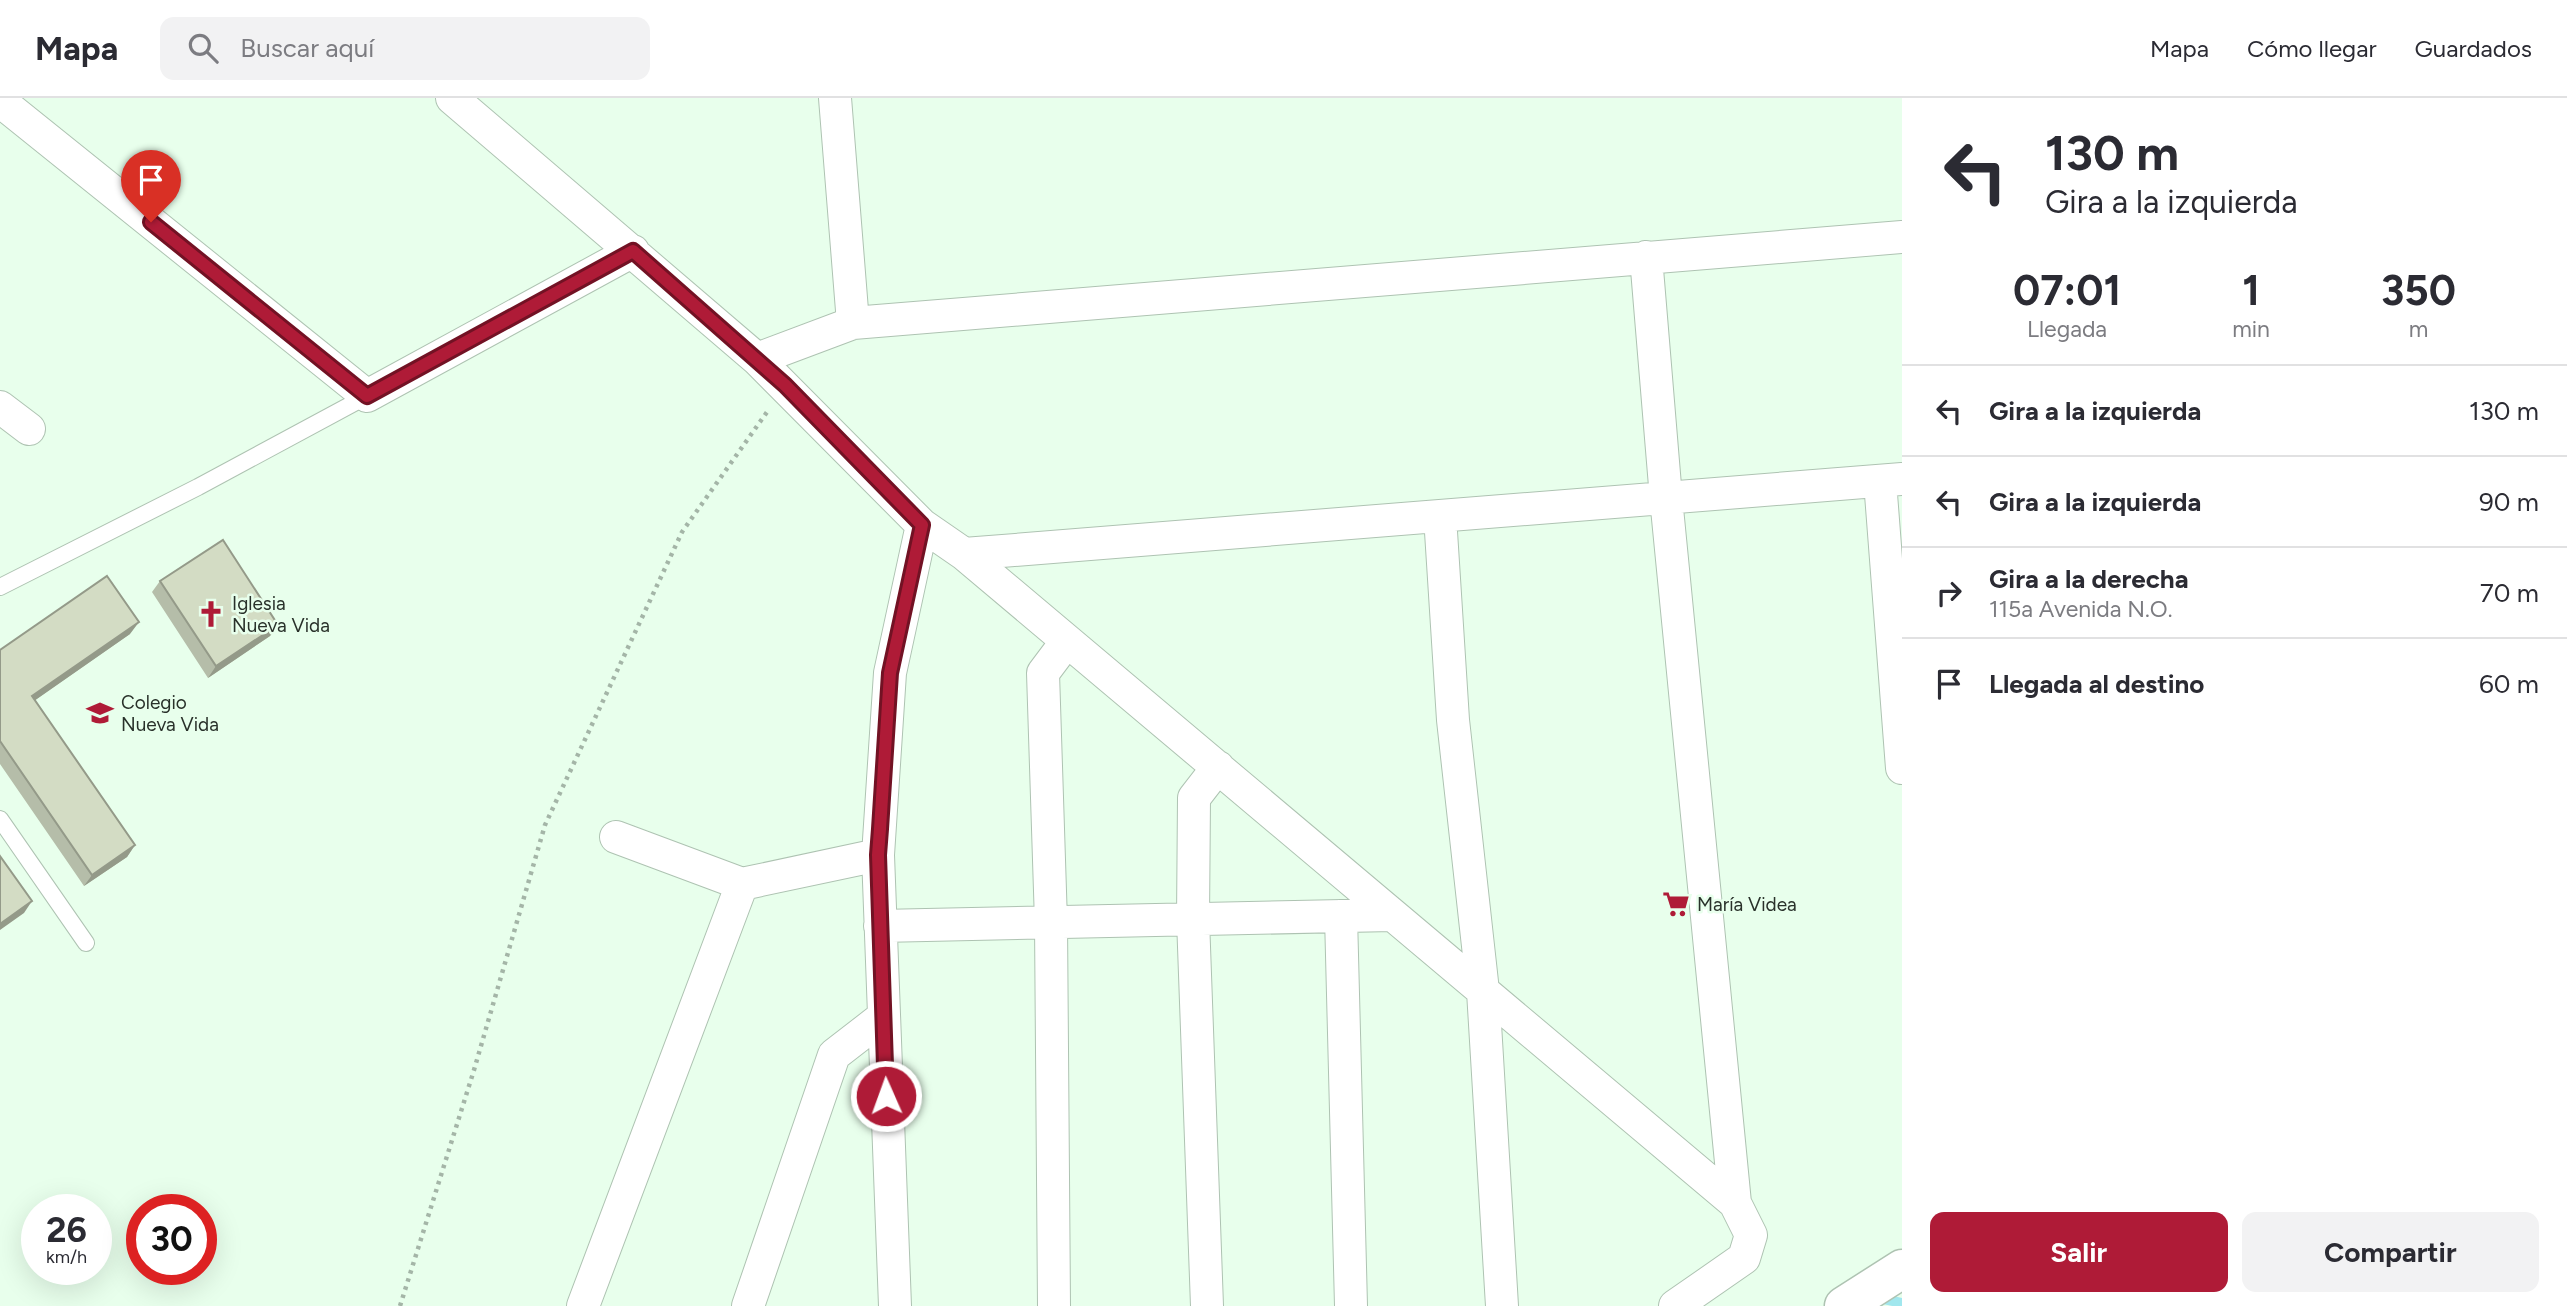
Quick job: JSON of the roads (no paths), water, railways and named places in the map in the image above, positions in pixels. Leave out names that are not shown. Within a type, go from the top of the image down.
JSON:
[{"type":"street","points":[[452,98],[757,359],[922,525],[964,554],[1735,1203]]},
{"type":"street","points":[[835,98],[853,323]]},
{"type":"street","points":[[0,101],[367,396],[633,251]]},
{"type":"street","points":[[757,359],[853,323],[1902,237]]},
{"type":"street","points":[[1646,257],[1666,498],[1735,1203],[1751,1235],[1744,1258],[1675,1306]]},
{"type":"street","points":[[0,407],[29,429]]},
{"type":"street","points":[[964,554],[1891,480],[1902,768]]},
{"type":"street","points":[[1440,516],[1453,720],[1483,992],[1502,1306]]},
{"type":"street","points":[[895,1306],[878,855],[890,673],[922,525]]},
{"type":"street","points":[[1054,1306],[1051,922],[1043,673],[1068,641]]},
{"type":"street","points":[[1207,1306],[1194,919],[1194,798],[1218,767]]},
{"type":"street","points":[[616,837],[742,884],[878,855]]},
{"type":"street","points":[[583,1306],[742,884]]},
{"type":"street","points":[[880,926],[1392,915]]},
{"type":"street","points":[[1342,916],[1351,1306]]},
{"type":"street","points":[[748,1306],[834,1055],[883,1017]]},
{"type":"street","points":[[1844,1306],[1902,1269]]},
{"type":"lane","points":[[0,587],[198,487],[367,396]]},
{"type":"lane","points":[[0,819],[86,943]]},
{"type":"waterway","points":[[1879,1298],[1902,1303]]},
{"type":"place","name":"Iglesia Nueva Vida","points":[[211,614]]},
{"type":"place","name":"Colegio Nueva Vida","points":[[100,713]]},
{"type":"place","name":"María Videa","points":[[1676,904]]}]
